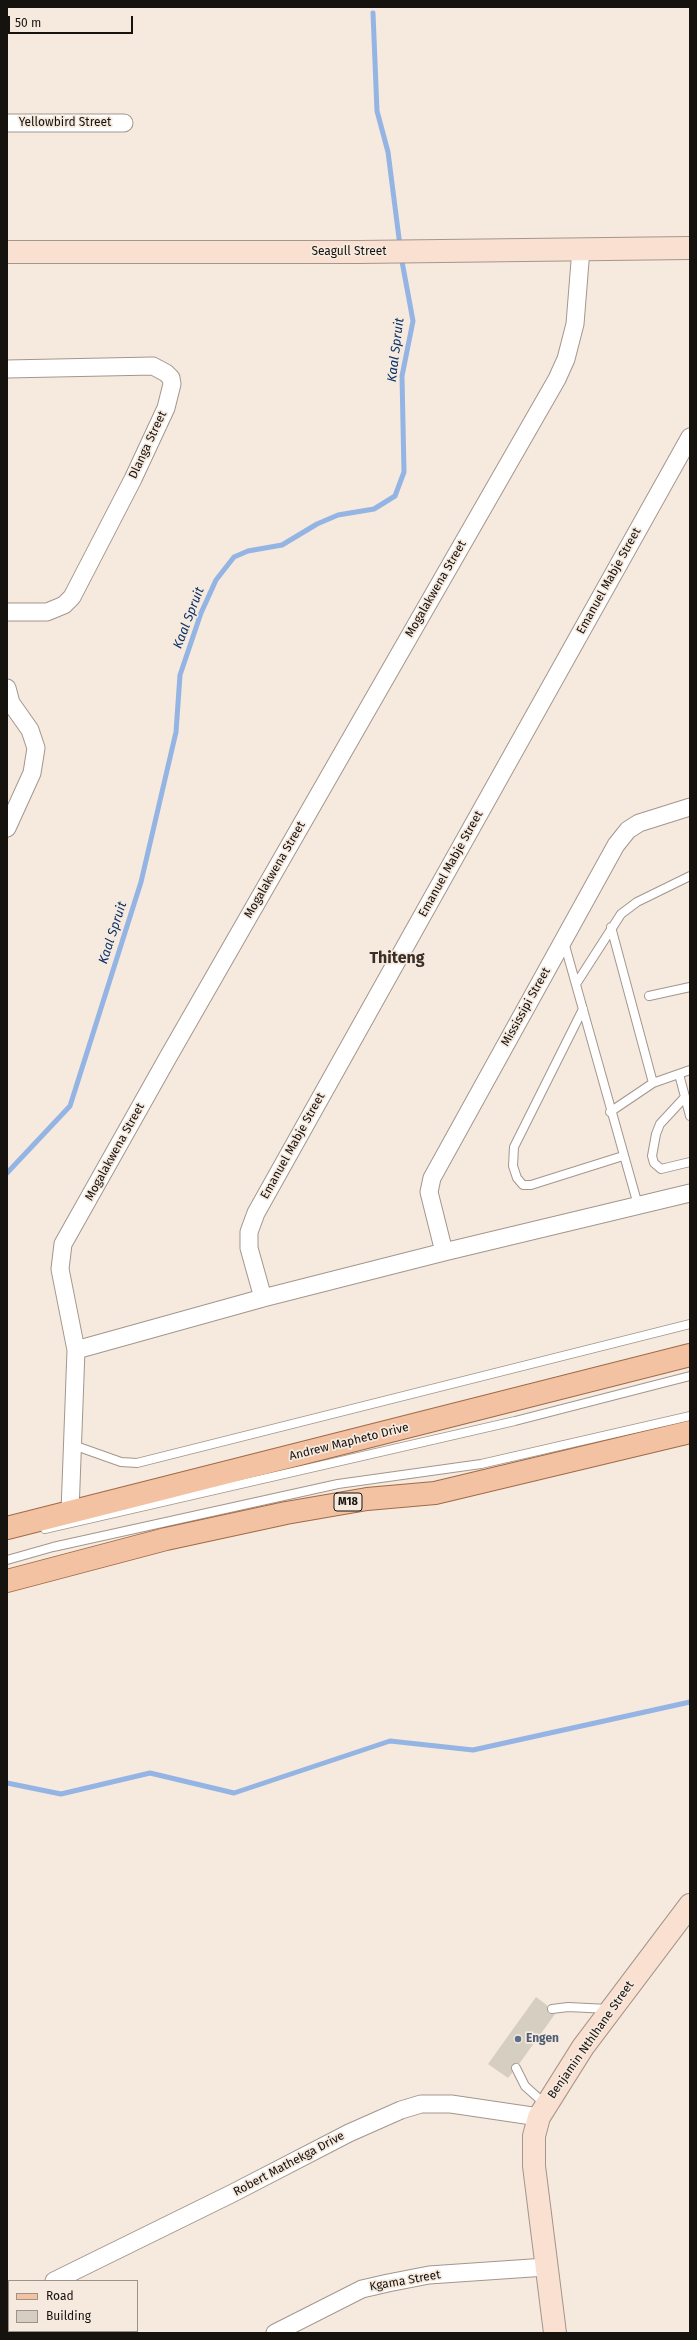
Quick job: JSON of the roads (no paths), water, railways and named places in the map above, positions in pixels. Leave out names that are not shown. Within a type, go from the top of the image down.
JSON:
[{"type":"main road","name":"Andrew Mapheto Drive","points":[[7,1528],[690,1355]]},
{"type":"main road","name":"M18","points":[[7,1581],[166,1539],[278,1514],[367,1499],[435,1493],[690,1432]]},
{"type":"street","name":"Yellowbird Street","points":[[7,122],[124,123]]},
{"type":"street","name":"Seagull Street","points":[[7,252],[359,252],[690,248]]},
{"type":"street","name":"Mogalakwena Street","points":[[70,1512],[76,1350],[60,1269],[63,1244],[557,379],[566,359],[575,324],[581,249]]},
{"type":"street","name":"Dlanga Street","points":[[7,368],[153,366],[166,373],[172,384],[166,408],[133,479],[72,597],[64,605],[47,612],[7,612]]},
{"type":"street","name":"Emanuel Mabje Street","points":[[263,1298],[249,1248],[249,1232],[256,1213],[690,437]]},
{"type":"street","points":[[7,688],[11,703],[30,730],[36,748],[32,773],[7,828]]},
{"type":"street","name":"Mississipi Street","points":[[444,1252],[429,1192],[432,1178],[563,940],[622,836],[639,823],[690,807]]},
{"type":"street","points":[[76,1350],[263,1298],[444,1252],[690,1193]]},
{"type":"street","name":"Benjamin Nthlhane Street","points":[[555,2333],[534,2166],[534,2136],[542,2111],[583,2048],[690,1904]]},
{"type":"street","name":"Robert Mathekga Drive","points":[[56,2280],[233,2193],[349,2133],[401,2110],[421,2104],[451,2104],[542,2111]]},
{"type":"street","name":"Kgama Street","points":[[275,2333],[362,2289],[388,2282],[429,2275],[546,2267]]},
{"type":"lane","points":[[576,984],[611,926],[621,914],[637,902],[690,876]]},
{"type":"lane","points":[[611,926],[653,1083]]},
{"type":"lane","points":[[563,940],[610,1112],[638,1205]]},
{"type":"lane","points":[[649,996],[690,987]]},
{"type":"lane","points":[[583,1009],[514,1147],[513,1166],[517,1178],[523,1184],[531,1185],[623,1156]]},
{"type":"lane","points":[[610,1112],[653,1083],[690,1070]]},
{"type":"lane","points":[[679,1074],[690,1116]]},
{"type":"lane","points":[[685,1097],[660,1124],[656,1134],[652,1156],[654,1163],[661,1169],[690,1162]]},
{"type":"lane","points":[[73,1444],[121,1462],[137,1463],[690,1324]]},
{"type":"lane","points":[[38,1531],[515,1421],[690,1376]]},
{"type":"lane","points":[[7,1560],[53,1547],[338,1484],[481,1464],[690,1416]]},
{"type":"lane","points":[[552,2009],[568,2007],[612,2009]]},
{"type":"lane","points":[[516,2068],[525,2086],[542,2111]]},
{"type":"waterway","name":"Kaal Spruit","points":[[373,13],[377,111],[388,152],[400,246]]},
{"type":"waterway","name":"Kaal Spruit","points":[[7,1173],[70,1106],[141,882],[176,732],[180,675],[201,613],[216,580],[234,557],[248,551],[282,545],[317,524],[338,515],[374,509],[395,496],[404,472],[402,376],[413,321],[401,256]]},
{"type":"waterway","points":[[7,1783],[61,1794],[150,1773],[234,1793],[390,1741],[473,1750],[690,1702]]},
{"type":"place","name":"Engen","points":[[518,2039]]},
{"type":"district","name":"Thiteng","points":[[397,959]]}]
